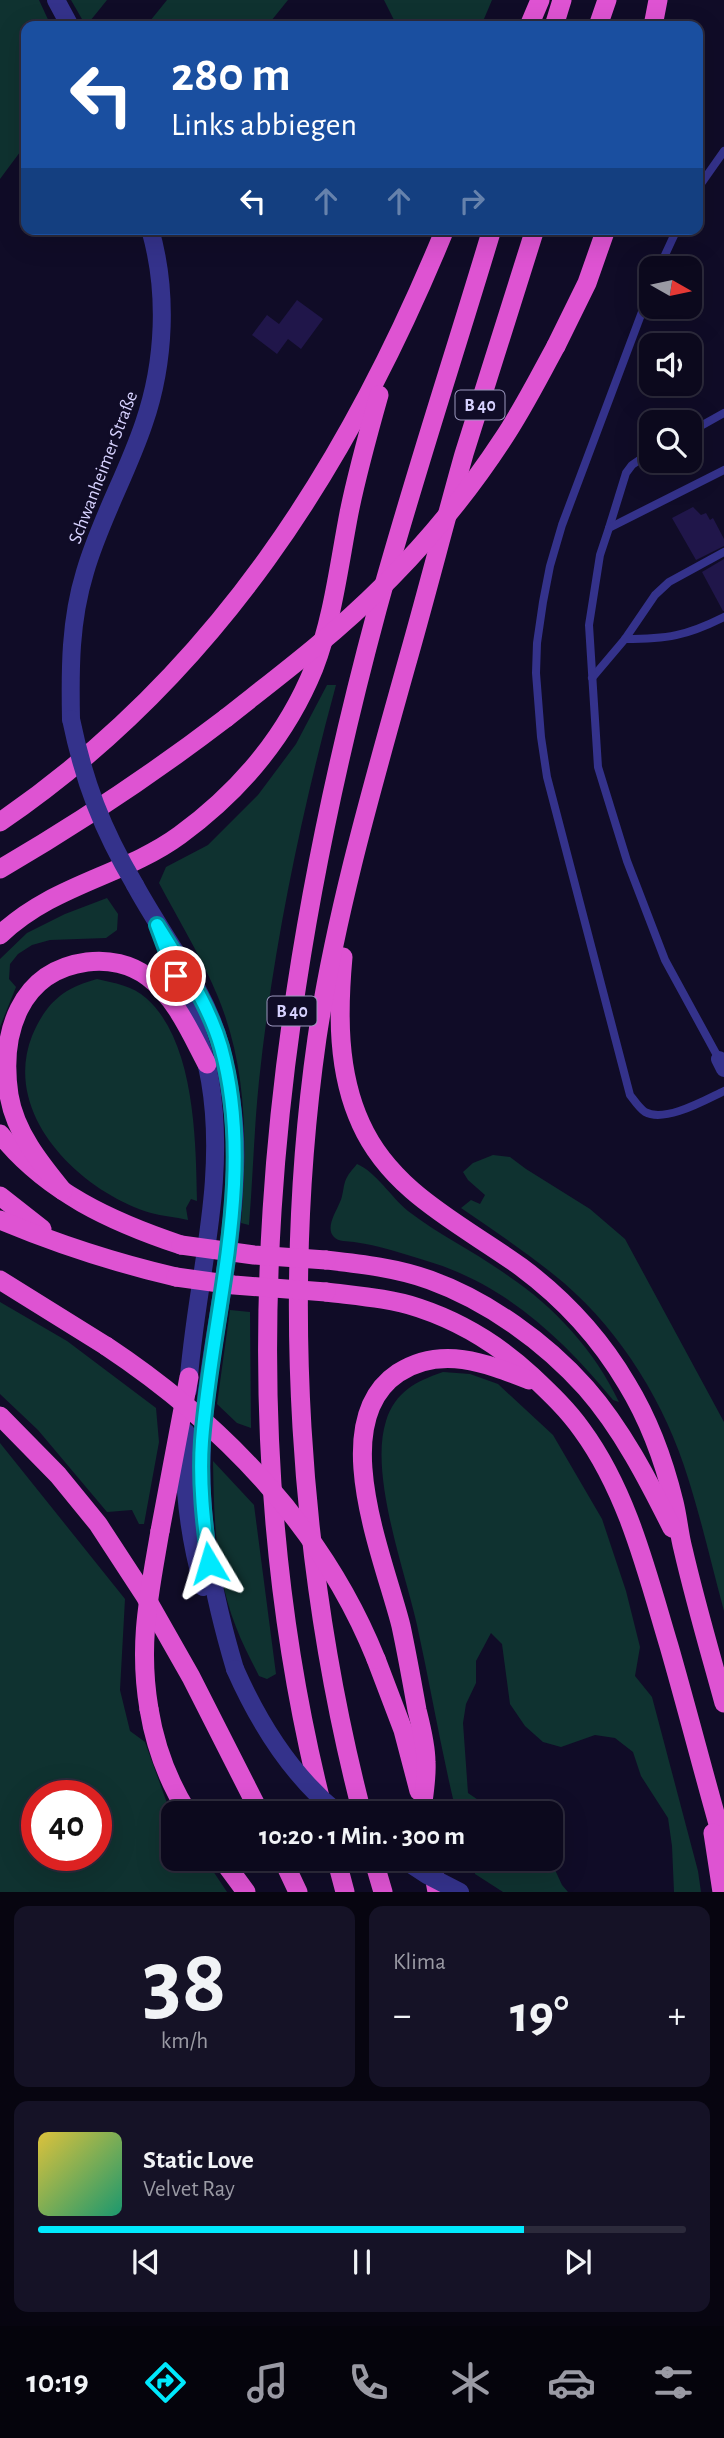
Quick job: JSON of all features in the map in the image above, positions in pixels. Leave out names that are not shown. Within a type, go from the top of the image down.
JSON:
[{"type":"highway","points":[[531,21],[540,0]]},
{"type":"highway","points":[[556,21],[562,0]]},
{"type":"highway","points":[[600,21],[607,0]]},
{"type":"highway","points":[[654,21],[658,0]]},
{"type":"highway","points":[[0,822],[102,743],[177,671],[221,621],[270,558],[345,440],[393,350],[442,235]]},
{"type":"highway","name":"B 40","points":[[321,1801],[291,1658],[272,1501],[266,1310],[274,1164],[289,1027],[302,944],[317,858],[344,738],[422,450],[490,235]]},
{"type":"highway","name":"B 40","points":[[359,1801],[339,1711],[316,1563],[305,1449],[300,1314],[304,1178],[316,1049],[331,962],[355,859],[464,454],[533,235]]},
{"type":"highway","name":"B 40","points":[[0,869],[72,827],[181,752],[323,640],[383,584],[464,494],[503,439],[556,346],[587,284],[604,235]]},
{"type":"highway","points":[[0,935],[42,902],[177,837],[229,795],[256,767],[277,738],[304,691],[323,641],[365,442],[393,350]]},
{"type":"highway","points":[[355,859],[340,1006],[344,1067],[349,1093],[361,1125],[381,1158],[406,1185],[555,1294],[596,1339],[628,1385],[655,1440],[674,1503],[682,1548],[724,1703]]},
{"type":"highway","points":[[63,1191],[31,1150],[12,1109],[8,1086],[7,1045],[15,1015],[24,998],[41,980],[66,966],[98,961],[109,961],[138,971],[166,994],[207,1064]]},
{"type":"highway","points":[[0,1134],[29,1167],[63,1191],[134,1229],[181,1245],[254,1255],[363,1264],[430,1280],[488,1308],[550,1353],[586,1388],[612,1422],[648,1480],[682,1548]]},
{"type":"highway","points":[[0,1196],[63,1243]]},
{"type":"highway","points":[[0,1220],[30,1233],[127,1265],[176,1277],[234,1286],[326,1292],[388,1300],[421,1308],[489,1342],[520,1364],[566,1410],[597,1452],[634,1532],[724,1845]]},
{"type":"highway","points":[[0,1280],[137,1366],[198,1413],[257,1472],[316,1547],[355,1613],[403,1730],[421,1801]]},
{"type":"highway","points":[[424,1801],[426,1761],[419,1717],[401,1628],[362,1471],[361,1446],[366,1415],[389,1380],[409,1367],[436,1358],[471,1360],[542,1385]]},
{"type":"highway","points":[[181,1801],[159,1752],[143,1677],[143,1640],[189,1377]]},
{"type":"highway","points":[[0,1416],[58,1475],[98,1524],[145,1596],[191,1677],[254,1801]]},
{"type":"highway","points":[[703,1773],[722,1892]]},
{"type":"highway","points":[[231,1871],[246,1892]]},
{"type":"highway","points":[[288,1871],[298,1892]]},
{"type":"highway","points":[[339,1871],[345,1892]]},
{"type":"highway","points":[[377,1871],[383,1892]]},
{"type":"highway","points":[[433,1871],[437,1892]]},
{"type":"street","points":[[56,0],[67,21]]},
{"type":"street","name":"Schwanheimer Straße","points":[[151,235],[162,301],[160,344],[153,393],[81,584],[71,646],[71,719],[78,754],[94,806],[157,925]]},
{"type":"street","points":[[157,925],[207,1064],[214,1124],[214,1192],[189,1377],[184,1462],[186,1504],[194,1555],[206,1597],[249,1699],[286,1756],[326,1801]]},
{"type":"street","points":[[157,925],[207,1009],[220,1045],[233,1113],[234,1191],[207,1395],[201,1472],[209,1563],[216,1602],[235,1668]]},
{"type":"street","points":[[421,1871],[460,1892]]},
{"type":"lane","points":[[703,181],[724,151]]},
{"type":"lane","points":[[665,256],[674,235]]},
{"type":"lane","points":[[639,319],[562,525],[550,566],[537,643],[538,713],[547,777],[631,1094],[646,1112],[660,1115],[676,1112],[724,1091]]},
{"type":"lane","points":[[702,425],[724,413]]},
{"type":"lane","points":[[639,460],[626,473],[600,555],[589,625],[598,767],[612,816],[665,960],[721,1064]]},
{"type":"lane","points":[[609,528],[724,470]]},
{"type":"lane","points":[[592,678],[625,639],[640,614],[670,582],[724,552]]},
{"type":"lane","points":[[625,639],[676,637],[724,617]]},
{"type":"green space","points":[[0,0],[39,0],[49,21],[21,21],[21,151],[0,179]]},
{"type":"green space","points":[[71,0],[107,0],[90,21],[83,21]]},
{"type":"green space","points":[[167,0],[288,0],[271,21],[150,21]]},
{"type":"green space","points":[[384,0],[492,0],[483,21],[394,21]]},
{"type":"green space","points":[[327,685],[336,685],[300,832],[272,981],[257,1099],[249,1225],[241,1223],[243,1108],[228,1025],[205,969],[159,883],[166,867],[208,845],[258,795],[296,744]]},
{"type":"green space","points":[[107,898],[118,914],[117,930],[106,938],[50,940],[32,945],[18,954],[10,964],[9,979],[16,987],[0,1027],[0,959],[27,933],[65,914]]},
{"type":"green space","points":[[97,979],[141,994],[162,1017],[174,1039],[190,1093],[196,1150],[197,1201],[191,1199],[186,1208],[188,1220],[151,1213],[125,1203],[99,1188],[74,1169],[54,1146],[38,1121],[28,1094],[25,1065],[32,1036],[43,1014],[57,998],[74,987]]},
{"type":"green space","points":[[493,1155],[510,1157],[590,1209],[625,1239],[724,1422],[724,1611],[679,1451],[654,1397],[623,1347],[605,1324],[564,1283],[461,1208],[471,1200],[480,1204],[485,1195],[463,1172],[473,1163]]},
{"type":"green space","points":[[357,1164],[371,1173],[408,1211],[524,1287],[557,1315],[598,1365],[619,1402],[613,1400],[553,1335],[507,1299],[482,1284],[455,1271],[409,1256],[372,1245],[336,1239],[331,1229],[332,1220],[346,1179]]},
{"type":"green space","points":[[0,1302],[67,1341],[156,1408],[159,1442],[144,1524],[139,1524],[132,1510],[107,1512],[38,1430],[0,1394]]},
{"type":"green space","points":[[230,1310],[250,1312],[251,1428],[237,1423],[217,1404]]},
{"type":"green space","points":[[443,1372],[470,1374],[498,1384],[553,1435],[602,1519],[626,1591],[640,1647],[635,1676],[652,1697],[698,1871],[701,1892],[674,1892],[668,1818],[641,1776],[633,1752],[615,1738],[595,1735],[561,1747],[543,1742],[525,1726],[510,1704],[502,1644],[491,1633],[476,1661],[476,1683],[466,1704],[463,1723],[468,1793],[480,1801],[454,1801],[417,1625],[391,1523],[382,1468],[382,1443],[390,1411],[401,1395],[424,1379]]},
{"type":"green space","points":[[0,1443],[125,1599],[120,1690],[130,1731],[145,1742],[166,1801],[161,1801],[161,1871],[213,1871],[227,1892],[0,1892]]},
{"type":"green space","points":[[213,1461],[254,1505],[276,1674],[267,1679],[259,1676],[244,1645],[224,1587],[215,1524]]},
{"type":"green space","points":[[475,1871],[556,1871],[568,1892],[503,1892],[475,1874]]},
{"type":"building","points":[[297,300],[323,319],[301,349],[288,339],[277,354],[252,335],[267,315],[279,324]]},
{"type":"building","points":[[693,507],[701,515],[706,513],[710,520],[713,518],[724,539],[724,546],[696,560],[672,518]]},
{"type":"building","points":[[724,559],[724,611],[723,611],[702,572]]},
{"type":"route","points":[[176,976],[157,925],[207,1009],[227,1072],[233,1113],[236,1168],[230,1234],[202,1443],[203,1514],[209,1563]]}]
